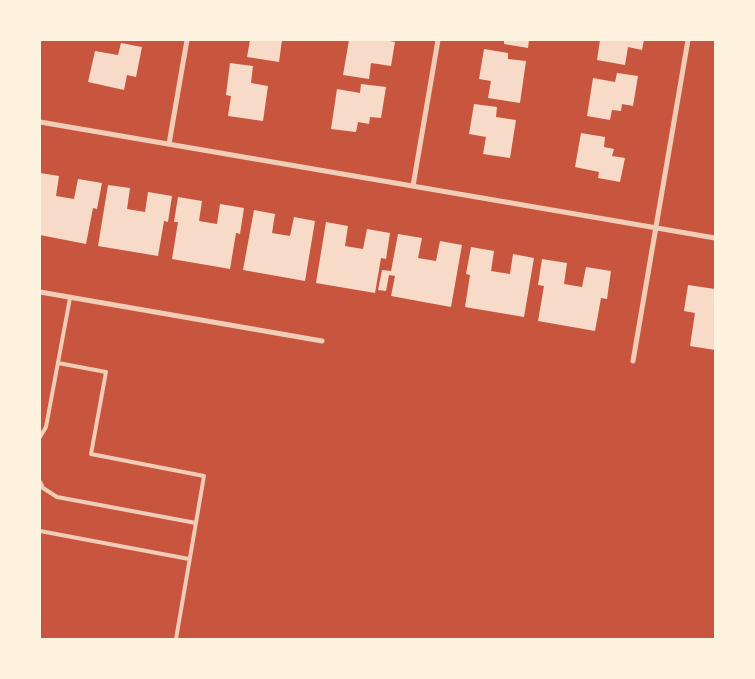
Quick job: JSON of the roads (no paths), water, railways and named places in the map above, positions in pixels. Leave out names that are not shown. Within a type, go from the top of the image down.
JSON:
[{"type":"street","points":[[169,144],[187,40]]},
{"type":"street","points":[[413,186],[438,40]]},
{"type":"street","points":[[633,361],[688,40]]},
{"type":"street","points":[[40,122],[715,238]]},
{"type":"street","points":[[40,292],[322,341]]},
{"type":"lane","points":[[40,437],[46,427],[70,298]]},
{"type":"lane","points":[[58,363],[106,372],[91,454],[204,476],[176,639]]},
{"type":"lane","points":[[40,482],[43,488],[57,497],[196,523]]},
{"type":"lane","points":[[40,531],[189,559]]}]
